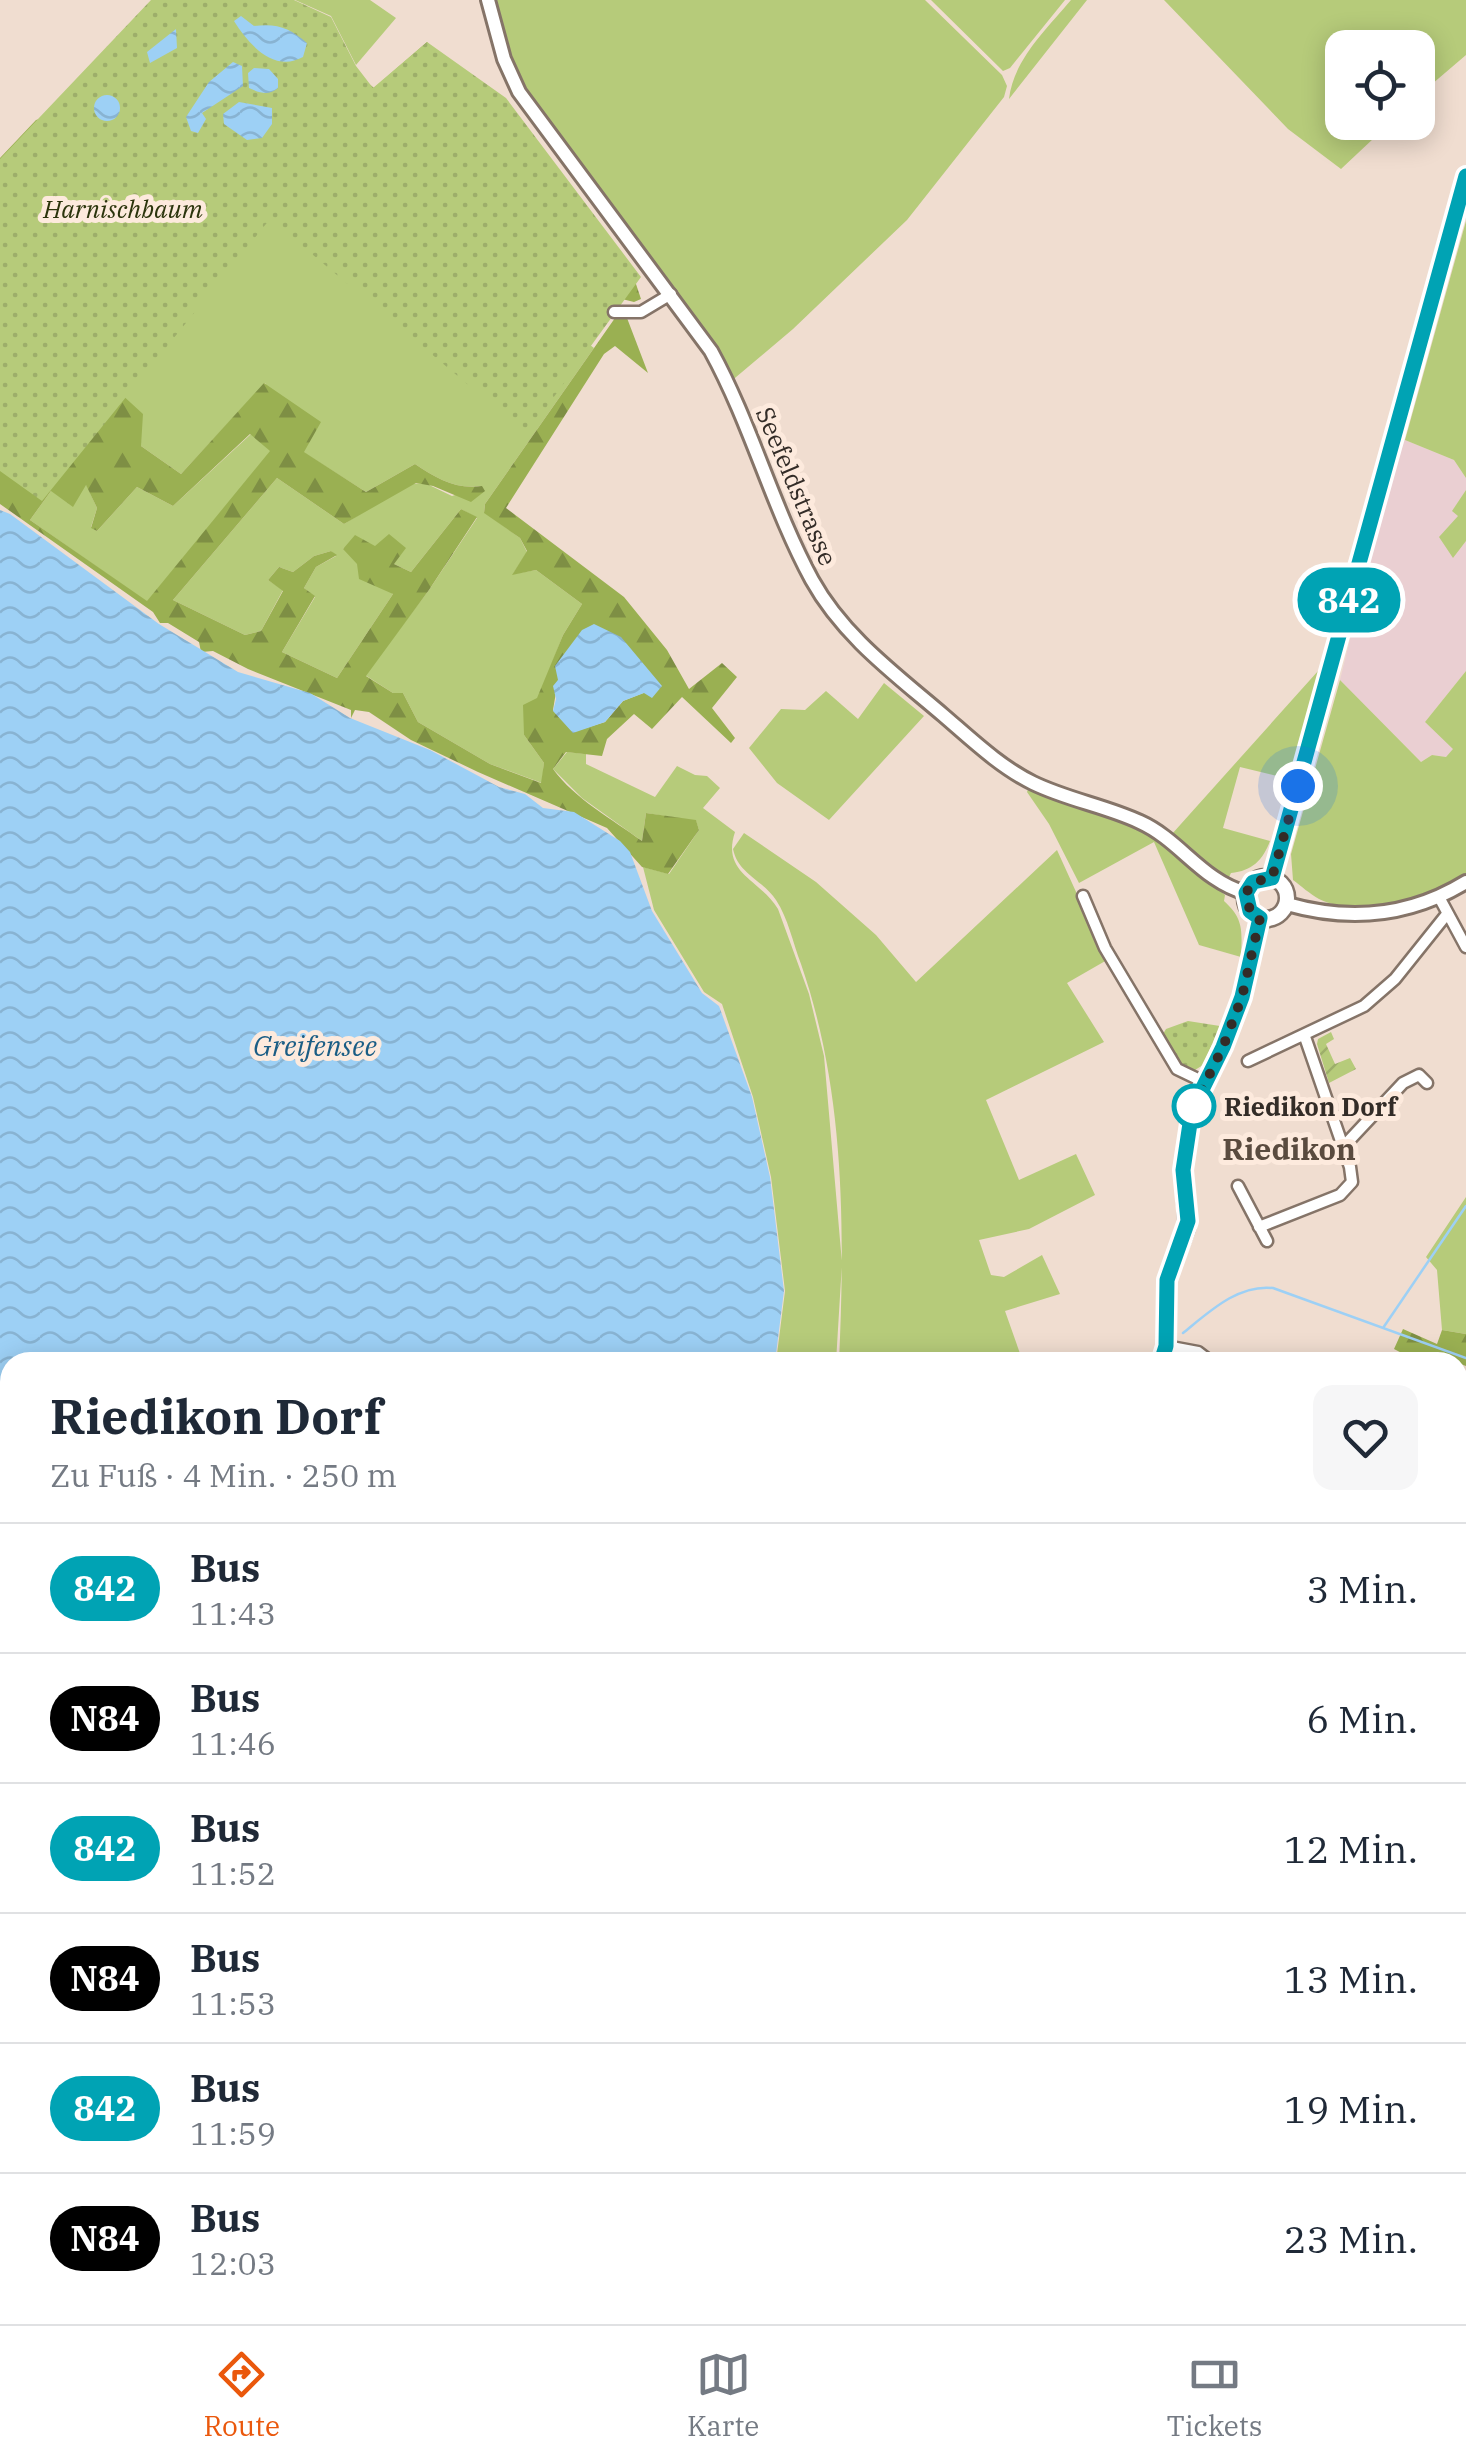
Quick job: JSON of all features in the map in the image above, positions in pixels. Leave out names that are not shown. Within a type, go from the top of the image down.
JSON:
[{"type":"main road","points":[[1272,878],[1466,176]]},
{"type":"main road","points":[[1272,878],[1283,885],[1286,904],[1279,915],[1260,918],[1250,911],[1246,893],[1253,882],[1272,878]]},
{"type":"main road","points":[[1164,1352],[1167,1280],[1188,1221],[1183,1176],[1186,1138],[1204,1082],[1223,1047],[1242,997],[1260,918]]},
{"type":"street","name":"Seefeldstrasse","points":[[488,0],[504,59],[519,92],[702,337],[728,383],[813,581],[856,639],[1006,767],[1053,792],[1141,822],[1161,834],[1213,879],[1246,893]]},
{"type":"street","points":[[614,312],[641,312],[671,294]]},
{"type":"street","points":[[1286,904],[1356,916],[1396,912],[1439,897],[1466,882]]},
{"type":"street","points":[[1083,896],[1131,995],[1176,1069],[1204,1082]]},
{"type":"street","points":[[1439,897],[1466,947]]},
{"type":"street","points":[[1248,1061],[1346,1017],[1382,992],[1447,914]]},
{"type":"street","points":[[1259,1227],[1349,1189],[1352,1174],[1344,1146],[1305,1036]]},
{"type":"street","points":[[1344,1146],[1404,1083],[1419,1075],[1426,1083]]},
{"type":"street","points":[[1238,1186],[1268,1241]]},
{"type":"street","points":[[1166,1346],[1198,1352]]},
{"type":"shaded area","points":[[1405,440],[1454,460],[1466,478],[1466,490],[1453,510],[1458,515],[1453,558],[1466,541],[1466,671],[1425,722],[1454,749],[1446,757],[1432,755],[1421,762],[1340,680],[1389,481]]},
{"type":"green space","name":"Harnischbaum","points":[[151,0],[294,0],[331,17],[356,66],[373,88],[427,42],[506,98],[641,277],[527,434],[270,219],[42,501],[0,471],[0,159]]},
{"type":"green space","points":[[295,0],[370,0],[396,18],[356,65],[331,16]]},
{"type":"green space","points":[[488,0],[925,0],[1002,75],[1007,86],[1004,97],[907,220],[793,329],[729,383],[519,92]]},
{"type":"green space","points":[[931,0],[1065,0],[1010,68],[1003,71]]},
{"type":"green space","points":[[1071,0],[1087,0],[1009,99],[1024,58]]},
{"type":"green space","points":[[1164,0],[1466,0],[1466,55],[1435,81],[1435,30],[1325,30],[1325,140],[1372,140],[1341,169],[1288,129]]},
{"type":"green space","name":"Harnischbaum","points":[[427,42],[632,272],[641,299],[622,299],[293,185],[119,392],[143,414],[141,446],[181,474],[264,383],[321,422],[304,452],[366,492],[415,464],[447,482],[482,486],[485,491],[471,502],[416,483],[344,524],[277,478],[173,600],[245,635],[261,631],[283,591],[268,580],[279,567],[293,572],[314,556],[331,551],[337,555],[316,567],[304,588],[315,596],[282,652],[337,678],[393,594],[359,579],[357,564],[343,549],[355,535],[375,546],[389,534],[406,548],[394,564],[411,572],[461,509],[477,517],[366,676],[393,693],[403,693],[418,722],[490,764],[541,783],[544,763],[524,735],[523,705],[537,698],[563,635],[582,604],[536,570],[512,575],[527,551],[520,538],[484,513],[485,504],[615,318],[627,318],[648,373],[615,346],[604,354],[506,508],[624,597],[667,650],[689,689],[722,663],[737,677],[712,708],[735,738],[731,743],[682,697],[652,729],[634,714],[607,739],[602,756],[566,752],[553,769],[583,799],[642,841],[646,813],[696,820],[699,830],[668,874],[642,867],[607,828],[411,740],[369,712],[355,710],[351,718],[351,710],[213,651],[201,652],[199,642],[168,623],[160,623],[153,612],[0,504],[0,158],[36,120],[50,116],[351,69],[374,88]],"holes":[[[250,434],[270,451],[147,601],[30,520],[51,491],[73,507],[86,485],[97,508],[91,528],[97,531],[137,487],[173,506]],[[558,680],[661,686],[623,701],[605,722],[573,732],[553,710]]]},
{"type":"green space","points":[[293,184],[511,286],[594,348],[485,504],[484,512],[520,538],[527,552],[513,574],[536,570],[582,604],[563,635],[524,735],[544,763],[542,783],[490,764],[418,722],[403,693],[393,693],[365,675],[477,518],[461,509],[411,572],[394,564],[375,546],[343,548],[393,594],[337,678],[282,652],[315,597],[304,588],[316,567],[336,556],[331,551],[314,556],[293,572],[279,567],[268,580],[283,590],[261,631],[245,635],[173,600],[277,478],[344,524],[409,484],[425,483],[452,496],[482,486],[455,484],[415,464],[366,492],[303,452],[265,383],[181,474],[141,446],[119,392]]},
{"type":"green space","points":[[1466,221],[1466,478],[1454,460],[1405,440]]},
{"type":"green space","points":[[251,434],[271,451],[147,602],[30,520],[51,491],[86,484],[97,508],[91,527],[97,531],[137,487],[173,506]]},
{"type":"green space","points":[[1466,490],[1466,541],[1453,558],[1439,537],[1458,516],[1452,511]]},
{"type":"green space","points":[[1327,661],[1296,773],[1289,779],[1240,767],[1223,828],[1270,841],[1256,863],[1231,873],[1228,879],[1172,834]]},
{"type":"green space","points":[[1466,671],[1466,882],[1434,896],[1373,907],[1334,905],[1312,895],[1293,880],[1291,854],[1340,680],[1421,762],[1432,755],[1446,757],[1453,749],[1425,722]]},
{"type":"green space","points":[[884,683],[924,716],[829,820],[777,783],[749,748],[781,709],[805,710],[826,691],[858,719]]},
{"type":"green space","points":[[567,752],[586,754],[586,764],[655,797],[677,766],[707,776],[720,788],[703,808],[735,832],[733,858],[738,867],[778,909],[809,994],[824,1056],[842,1263],[837,1352],[777,1352],[785,1291],[771,1177],[753,1097],[722,1004],[704,992],[654,910],[643,867],[669,874],[699,830],[696,821],[646,813],[642,841],[582,798],[553,769]]},
{"type":"green space","points":[[1029,787],[1074,807],[1142,827],[1169,846],[1225,895],[1224,901],[1240,926],[1241,957],[1199,945],[1154,842],[1079,883],[1049,824],[1027,792]]},
{"type":"green space","points":[[744,833],[816,882],[876,935],[916,982],[1057,850],[1107,960],[1067,983],[1104,1042],[986,1100],[1019,1180],[1076,1154],[1095,1195],[1029,1229],[979,1240],[991,1275],[1004,1277],[1042,1255],[1060,1294],[1005,1311],[1019,1352],[839,1352],[839,1161],[816,1012],[784,915],[771,893],[740,865],[733,849]]},
{"type":"green space","points":[[1188,1021],[1220,1026],[1203,1065],[1195,1070],[1183,1066],[1163,1034],[1166,1029]]},
{"type":"green space","points":[[1331,1032],[1334,1039],[1326,1044],[1335,1064],[1350,1058],[1356,1069],[1329,1083],[1317,1044],[1318,1039]]},
{"type":"green space","points":[[1466,1197],[1466,1334],[1442,1330],[1437,1270],[1426,1257]]},
{"type":"green space","points":[[1403,1329],[1437,1344],[1442,1330],[1466,1334],[1466,1352],[1394,1349]]},
{"type":"water","points":[[241,16],[254,26],[276,26],[295,34],[307,43],[303,57],[282,62],[263,54],[234,21]]},
{"type":"water","points":[[176,29],[177,48],[150,63],[147,52]]},
{"type":"water","points":[[233,62],[242,66],[243,86],[202,113],[206,119],[198,133],[191,131],[186,117],[209,82]]},
{"type":"water","points":[[254,68],[269,69],[278,79],[278,88],[264,93],[249,88],[248,73]]},
{"type":"water","points":[[107,95],[116,99],[120,108],[116,117],[107,121],[98,117],[94,108],[98,99]]},
{"type":"water","points":[[239,102],[272,108],[272,124],[262,138],[247,140],[224,124],[223,114]]},
{"type":"water","name":"Greifensee","points":[[0,510],[159,624],[238,672],[310,693],[350,718],[430,750],[499,787],[525,794],[543,808],[574,812],[620,841],[630,852],[652,911],[702,993],[719,1006],[752,1097],[770,1177],[784,1291],[776,1352],[0,1352]]},
{"type":"water","points":[[594,624],[621,637],[662,686],[652,698],[644,693],[623,701],[605,722],[573,733],[553,711],[553,686],[558,680],[555,666],[582,630]]},
{"type":"waterway","points":[[1383,1328],[1466,1206]]},
{"type":"waterway","points":[[1183,1333],[1236,1295],[1273,1288],[1449,1352]]},
{"type":"bus line","name":"842","points":[[1165,1352],[1167,1280],[1188,1221],[1183,1170],[1192,1110],[1242,997],[1260,918],[1250,911],[1246,893],[1259,878],[1272,878],[1466,176]]},
{"type":"place","name":"Riedikon Dorf","points":[[1194,1106]]},
{"type":"district","name":"Riedikon","points":[[1289,1148]]},
{"type":"route","points":[[1194,1106],[1223,1047],[1247,978],[1260,918],[1250,911],[1246,893],[1259,878],[1272,878],[1298,786]]}]
